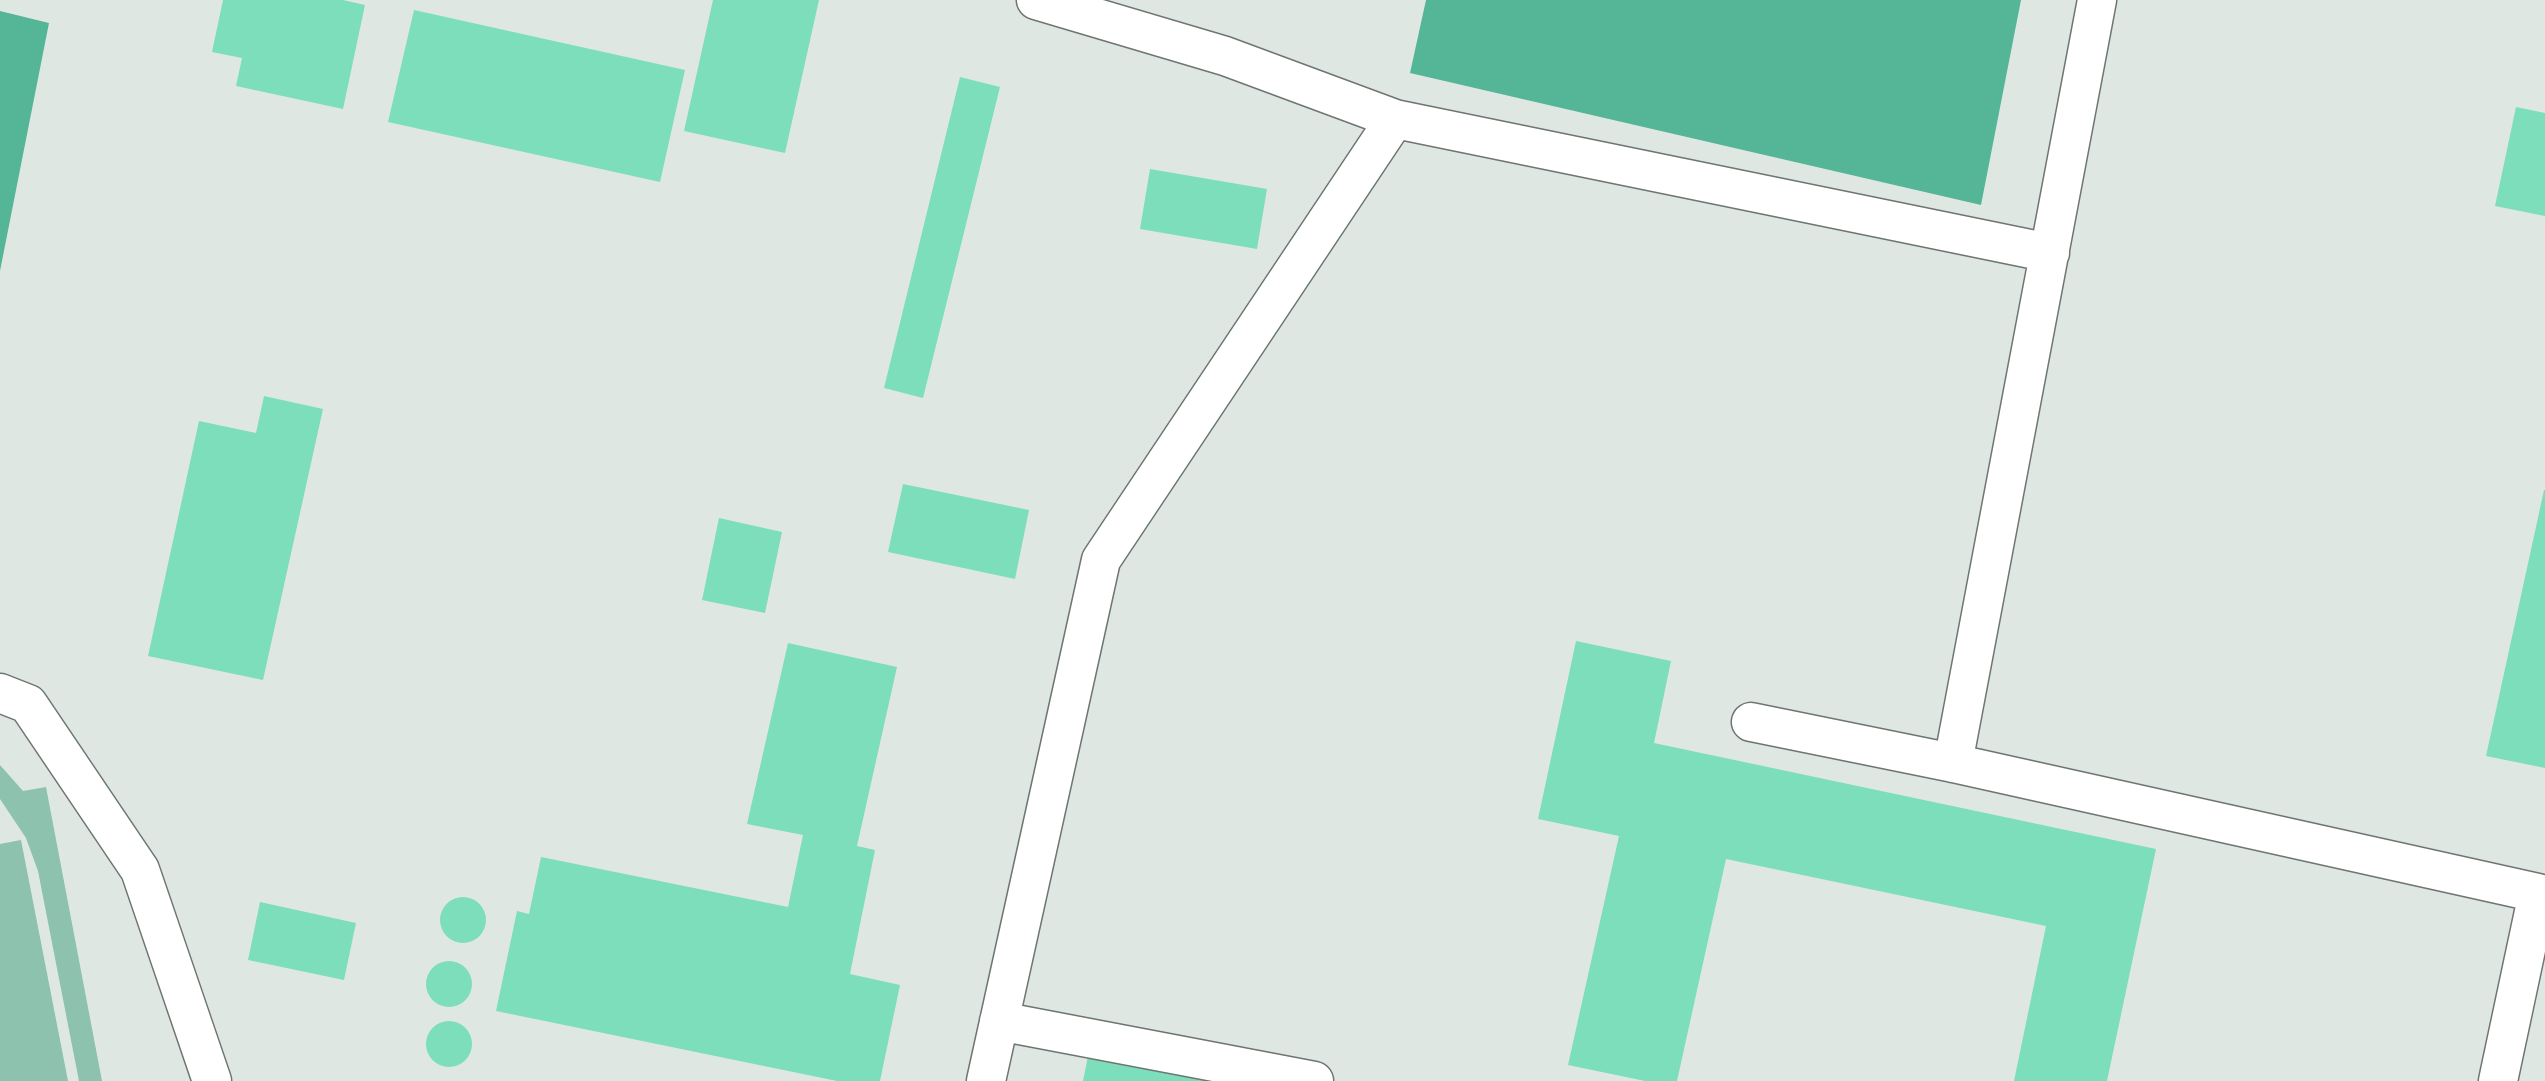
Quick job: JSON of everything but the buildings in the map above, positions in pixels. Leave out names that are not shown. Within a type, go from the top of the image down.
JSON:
[{"type":"lane","points":[[1036,0],[1225,56],[1395,120],[2050,253]]},
{"type":"lane","points":[[1953,763],[2098,0]]},
{"type":"lane","points":[[986,1081],[1101,560],[1395,120]]},
{"type":"lane","points":[[0,693],[28,704],[140,870],[212,1081]]},
{"type":"lane","points":[[1751,722],[1953,763],[2538,893],[2498,1081]]},
{"type":"lane","points":[[999,1021],[1314,1081]]},
{"type":"green space","points":[[1426,0],[2021,0],[1981,205],[1410,73]]},
{"type":"green space","points":[[0,11],[49,23],[0,271]]},
{"type":"green space","points":[[0,765],[23,791],[46,787],[102,1081],[79,1081],[38,871],[26,838],[0,799]]},
{"type":"green space","points":[[21,840],[68,1081],[0,1081],[0,844]]}]
